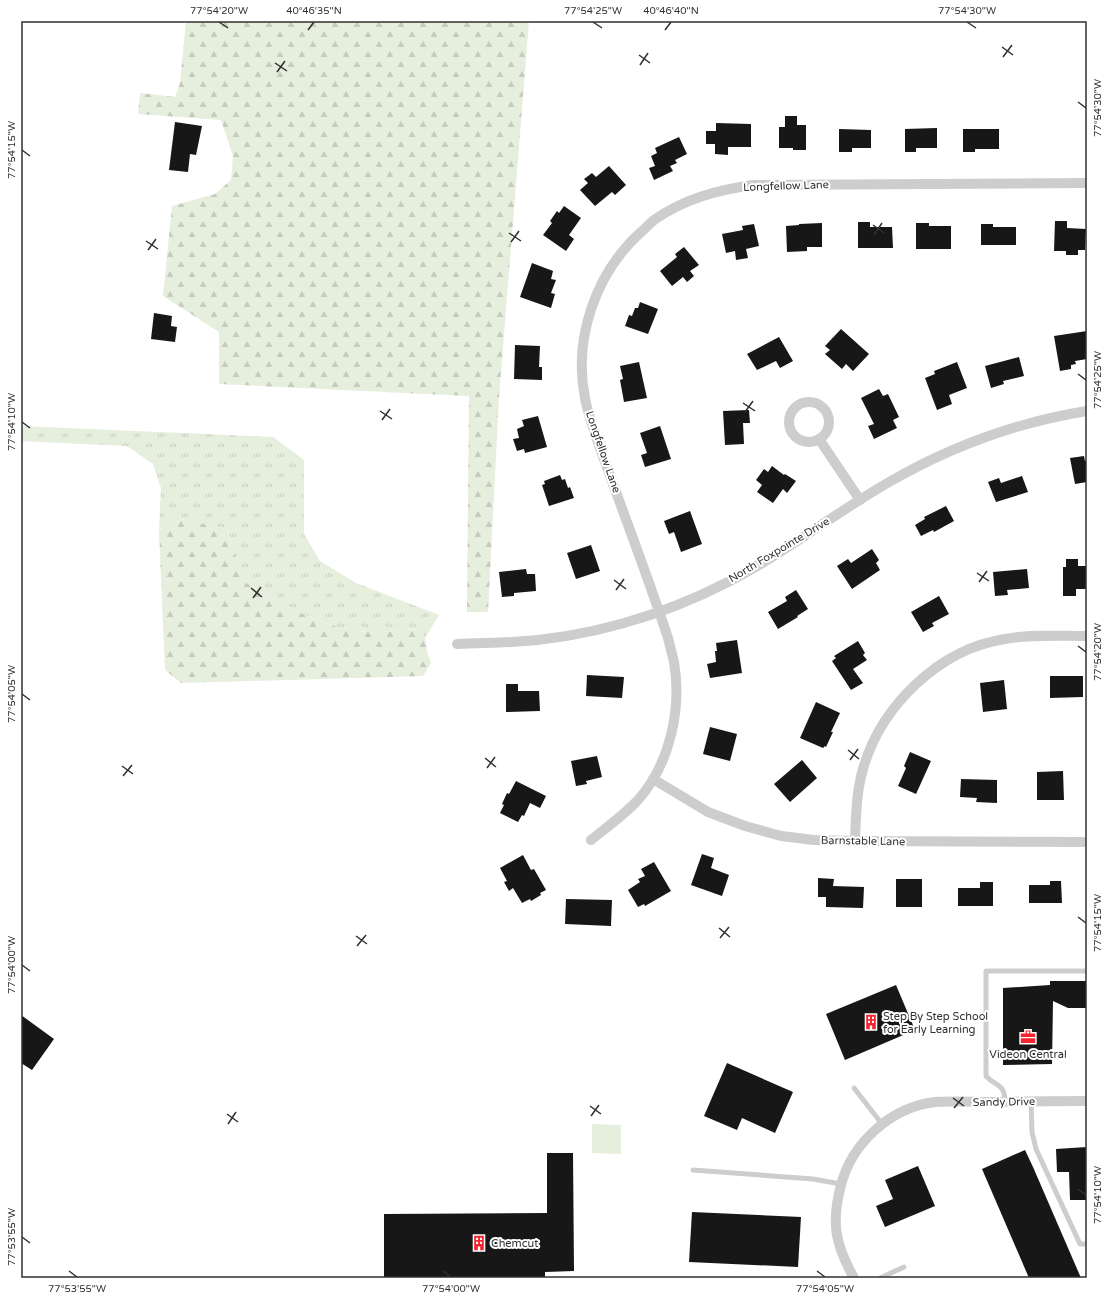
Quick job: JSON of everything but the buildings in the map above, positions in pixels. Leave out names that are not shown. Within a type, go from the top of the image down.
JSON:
[{"type":"street","name":"Longfellow Lane","points":[[591,840],[638,800],[653,779],[666,752],[672,728],[676,695],[674,663],[668,638],[595,433],[585,398],[582,361],[587,322],[597,294],[612,265],[630,243],[653,221],[677,206],[703,195],[728,188],[753,185],[1087,183]]},
{"type":"street","points":[[813,402],[821,405],[826,411],[829,418],[828,426],[825,434],[819,439],[812,442],[804,441],[796,438],[791,432],[788,425],[789,417],[792,410],[798,404],[813,402]]},
{"type":"street","name":"North Foxpointe Drive","points":[[457,644],[512,642],[560,637],[600,629],[659,612],[695,598],[729,582],[759,565],[890,481],[923,464],[978,440],[1029,423],[1060,415],[1087,411]]},
{"type":"street","points":[[819,439],[860,500]]},
{"type":"street","points":[[855,841],[858,793],[863,768],[873,741],[887,717],[918,681],[940,665],[962,653],[982,645],[1004,639],[1024,636],[1087,636]]},
{"type":"street","name":"Barnstable Lane","points":[[653,779],[708,812],[745,826],[781,836],[814,840],[855,841],[1087,842]]},
{"type":"street","name":"Sandy Drive","points":[[854,1278],[844,1260],[837,1240],[835,1227],[837,1198],[846,1168],[853,1155],[860,1145],[882,1124],[909,1109],[935,1102],[1087,1101]]},
{"type":"lane","points":[[1005,1102],[1005,1094],[1003,1089],[986,1076],[986,971],[1087,971]]},
{"type":"lane","points":[[854,1088],[882,1124]]},
{"type":"lane","points":[[1031,1102],[1032,1132],[1036,1149],[1080,1244],[1087,1244]]},
{"type":"lane","points":[[693,1170],[813,1179],[841,1184]]},
{"type":"lane","points":[[880,1278],[904,1267]]},
{"type":"green space","points":[[186,21],[529,21],[499,397],[488,612],[467,612],[469,396],[219,384],[219,332],[163,296],[172,206],[215,194],[231,180],[233,156],[221,120],[138,114],[140,93],[175,97],[180,83]]},
{"type":"green space","points":[[21,426],[273,437],[304,460],[304,534],[320,561],[356,583],[439,615],[425,638],[419,629],[386,632],[351,630],[319,621],[302,614],[243,581],[227,529],[182,519],[159,530],[161,488],[153,464],[127,446],[21,441]]},
{"type":"green space","points":[[182,519],[227,529],[243,581],[271,598],[319,621],[351,630],[386,632],[419,629],[425,638],[431,663],[423,676],[181,683],[165,670],[159,530]]},
{"type":"green space","points":[[592,1124],[621,1125],[621,1154],[592,1153]]},
{"type":"place","name":"Step By Step School for Early Learning","points":[[871,1022]]},
{"type":"place","name":"Videon Central","points":[[1028,1037]]},
{"type":"place","name":"Chemcut","points":[[479,1243]]}]
